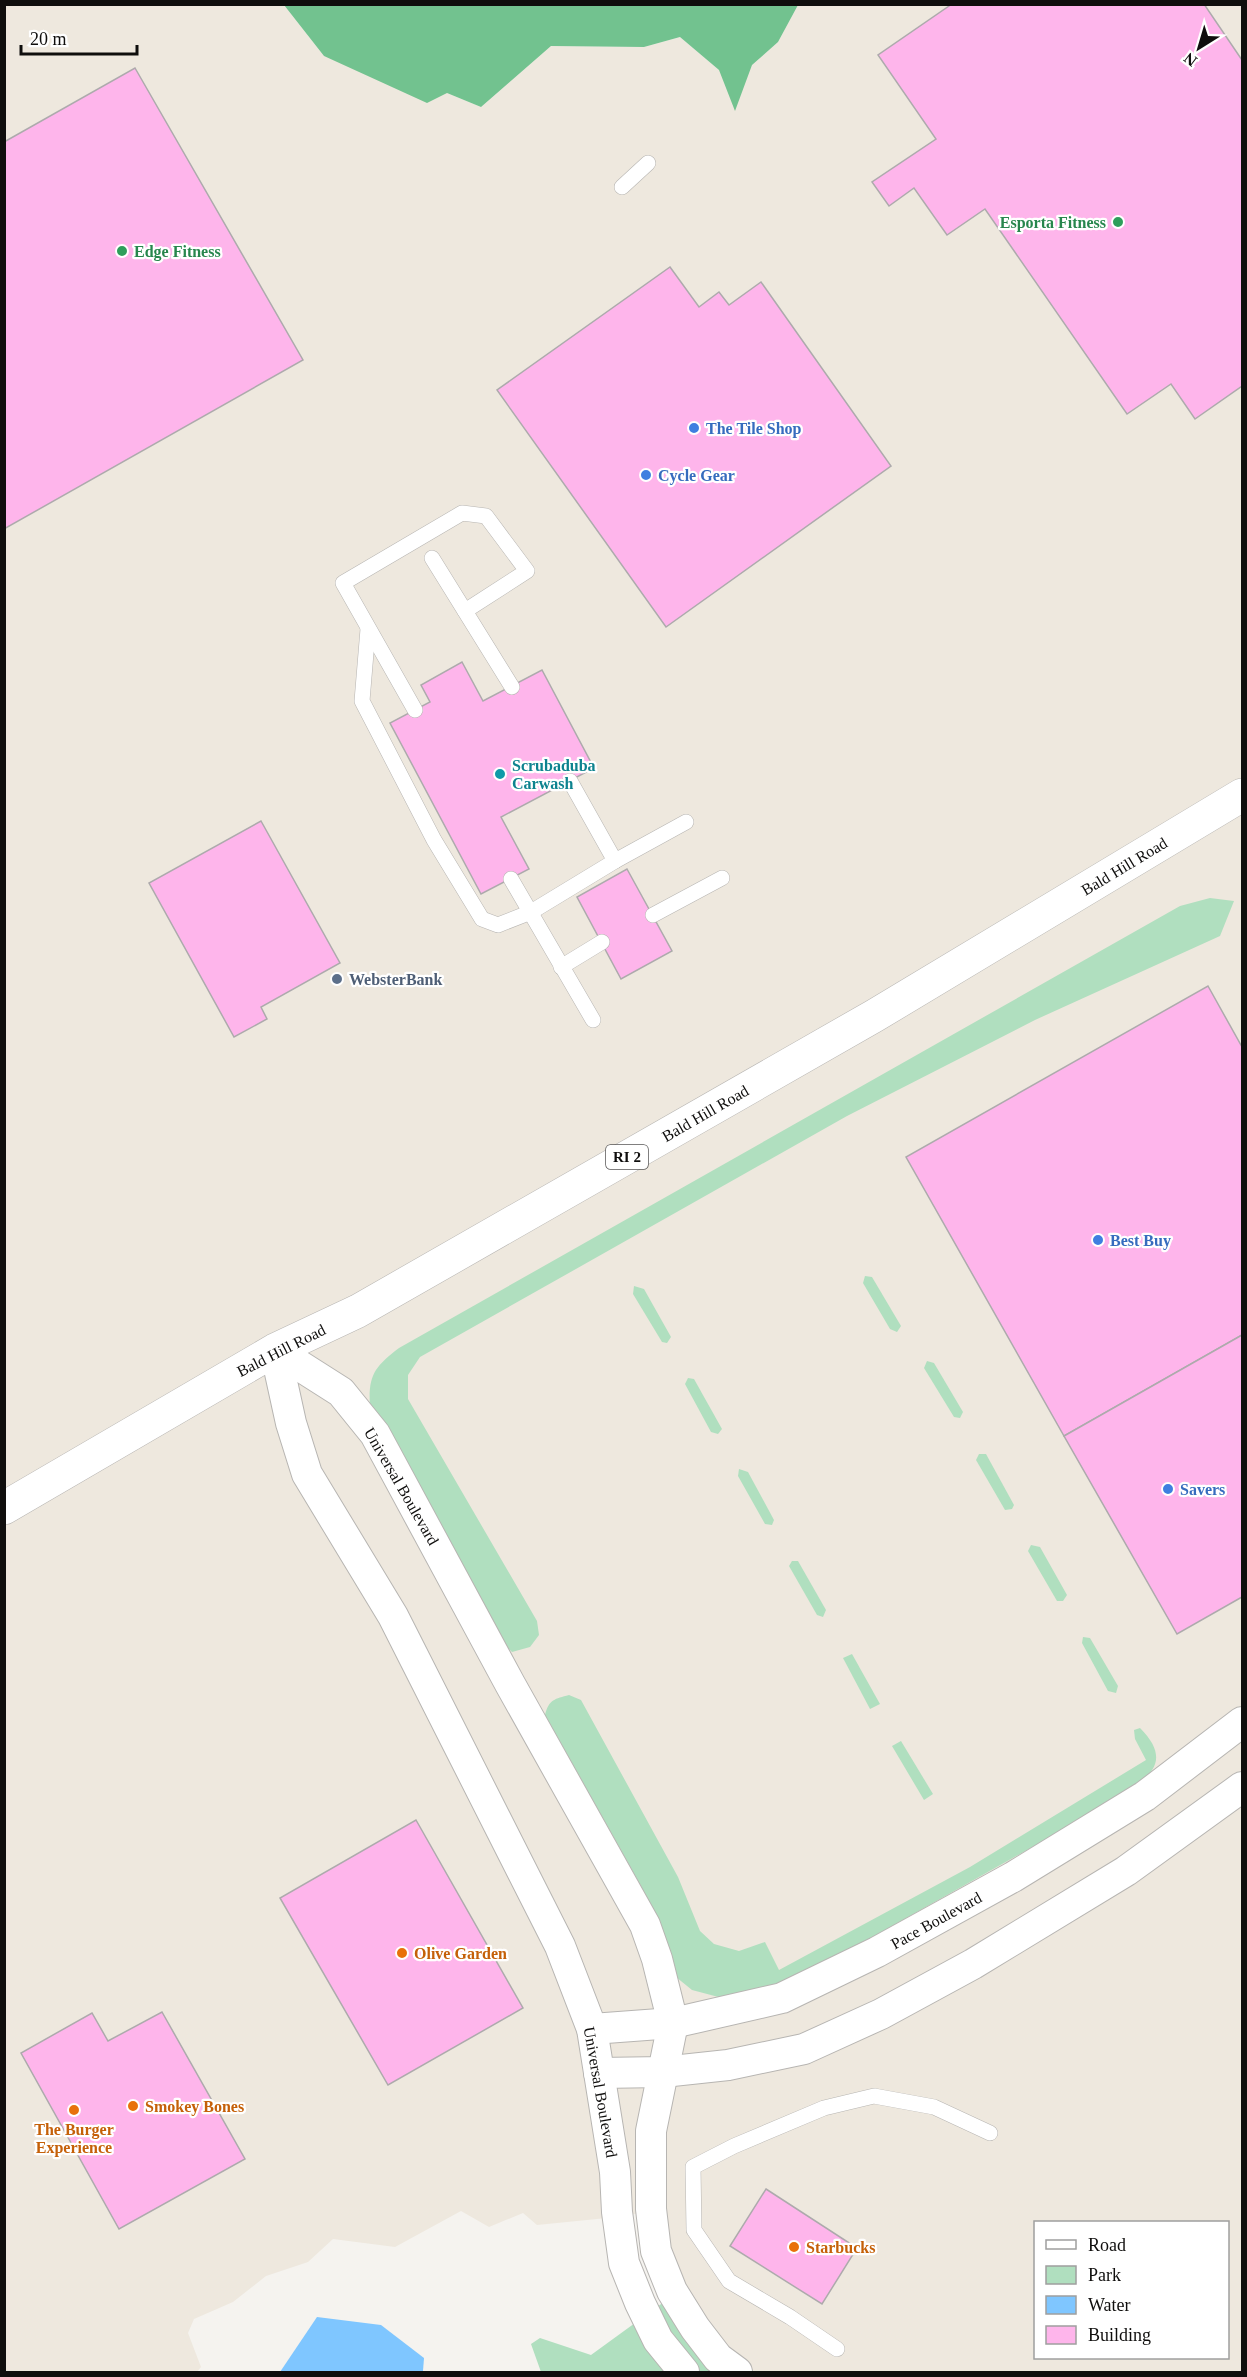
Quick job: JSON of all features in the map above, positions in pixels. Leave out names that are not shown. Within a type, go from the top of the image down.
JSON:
[{"type":"main road","name":"Bald Hill Road","points":[[4,1508],[275,1350],[358,1311],[855,1027],[1242,795]]},
{"type":"street","name":"Universal Boulevard","points":[[275,1350],[341,1392],[375,1434],[510,1684],[645,1925],[674,2023],[651,2131],[651,2209],[656,2251],[672,2291],[695,2328],[718,2358],[737,2373]]},
{"type":"street","name":"Universal Boulevard","points":[[275,1350],[291,1423],[307,1474],[393,1616],[560,1946],[592,2029],[615,2172],[617,2212],[624,2263],[658,2340],[684,2373]]},
{"type":"street","name":"Pace Boulevard","points":[[592,2029],[674,2023],[783,1998],[877,1952],[987,1892],[1145,1796],[1242,1722]]},
{"type":"street","points":[[599,2073],[663,2072],[728,2065],[804,2049],[881,2014],[973,1964],[1126,1871],[1242,1787]]},
{"type":"lane","points":[[622,188],[648,164]]},
{"type":"lane","points":[[415,710],[343,583],[462,513],[486,516],[527,571],[465,611]]},
{"type":"lane","points":[[432,558],[512,687]]},
{"type":"lane","points":[[368,629],[362,701],[434,840],[482,920],[498,925],[531,912],[615,861],[686,822]]},
{"type":"lane","points":[[570,781],[615,861]]},
{"type":"lane","points":[[653,915],[722,878]]},
{"type":"lane","points":[[511,879],[593,1020]]},
{"type":"lane","points":[[561,967],[602,942]]},
{"type":"lane","points":[[837,2349],[790,2317],[729,2281],[694,2229],[693,2167],[734,2146],[824,2108],[874,2096],[934,2107],[990,2133]]},
{"type":"shaded area","points":[[5,5],[284,5],[324,56],[447,93],[481,107],[551,46],[644,47],[680,37],[719,70],[752,65],[778,42],[798,5],[1242,5],[1242,2372],[735,2372],[706,2352],[646,2212],[537,2225],[523,2213],[489,2227],[461,2211],[395,2247],[333,2239],[308,2262],[266,2276],[233,2302],[194,2319],[188,2333],[201,2367],[197,2372],[5,2372]]},
{"type":"green space","points":[[284,5],[798,5],[778,42],[752,65],[735,111],[719,70],[680,37],[644,47],[551,46],[481,107],[447,93],[427,103],[324,56]]},
{"type":"green space","points":[[1210,898],[1234,901],[1220,936],[1035,1020],[847,1116],[420,1357],[408,1375],[408,1399],[537,1621],[539,1635],[530,1647],[512,1652],[504,1644],[370,1407],[370,1387],[378,1367],[399,1348],[1180,906]]},
{"type":"green space","points":[[865,1276],[872,1277],[901,1326],[897,1332],[890,1329],[863,1283]]},
{"type":"green space","points":[[634,1286],[644,1289],[671,1337],[667,1343],[662,1342],[633,1294]]},
{"type":"green space","points":[[927,1361],[934,1363],[963,1412],[960,1418],[954,1417],[924,1368]]},
{"type":"green space","points":[[688,1378],[694,1379],[722,1429],[718,1434],[711,1432],[685,1384]]},
{"type":"green space","points":[[979,1454],[986,1454],[1014,1505],[1012,1509],[1005,1510],[976,1460]]},
{"type":"green space","points":[[739,1469],[748,1472],[774,1520],[772,1525],[765,1524],[738,1476]]},
{"type":"green space","points":[[1031,1545],[1040,1547],[1067,1595],[1063,1601],[1057,1601],[1028,1551]]},
{"type":"green space","points":[[792,1561],[798,1561],[826,1610],[823,1617],[817,1615],[789,1566]]},
{"type":"green space","points":[[1083,1637],[1090,1638],[1118,1686],[1116,1693],[1108,1691],[1082,1643]]},
{"type":"green space","points":[[852,1654],[880,1704],[870,1709],[843,1658]]},
{"type":"green space","points":[[569,1695],[581,1700],[678,1877],[700,1931],[714,1944],[739,1951],[765,1942],[779,1970],[970,1867],[1146,1760],[1135,1739],[1134,1730],[1140,1728],[1151,1742],[1156,1754],[1155,1764],[1150,1774],[1141,1782],[1105,1806],[807,1974],[726,1999],[692,1990],[676,1977],[661,1931],[641,1886],[545,1715],[553,1700]]},
{"type":"green space","points":[[901,1741],[933,1794],[924,1800],[892,1746]]},
{"type":"green space","points":[[668,2299],[735,2372],[541,2372],[531,2344],[540,2338],[591,2355]]},
{"type":"water","points":[[317,2317],[381,2325],[424,2358],[423,2371],[280,2372]]},
{"type":"building","name":"Esporta Fitness","points":[[952,4],[1204,4],[1242,60],[1242,386],[1195,419],[1171,384],[1127,414],[985,209],[947,235],[914,188],[889,206],[872,182],[936,139],[878,55]]},
{"type":"building","name":"Edge Fitness","points":[[135,68],[303,360],[4,529],[4,142]]},
{"type":"building","name":"The Tile Shop","points":[[670,267],[699,307],[719,292],[729,305],[761,282],[891,466],[666,627],[497,390]]},
{"type":"building","name":"Scrubaduba Carwash","points":[[462,662],[483,701],[542,670],[594,768],[501,817],[529,869],[481,894],[390,723],[430,702],[421,685]]},
{"type":"building","points":[[261,821],[340,963],[261,1007],[267,1019],[234,1037],[149,883]]},
{"type":"building","points":[[627,869],[672,951],[621,979],[577,897]]},
{"type":"building","name":"Best Buy","points":[[1208,986],[1242,1047],[1242,1335],[1064,1436],[906,1157]]},
{"type":"building","name":"Savers","points":[[1242,1335],[1242,1597],[1177,1634],[1064,1436]]},
{"type":"building","name":"Olive Garden","points":[[416,1820],[523,2008],[388,2085],[280,1898]]},
{"type":"building","name":"Smokey Bones","points":[[162,2012],[245,2159],[119,2229],[21,2053],[92,2013],[108,2041]]},
{"type":"building","name":"Starbucks","points":[[766,2189],[857,2248],[822,2304],[730,2246]]},
{"type":"place","name":"Esporta Fitness","points":[[1118,222]]},
{"type":"place","name":"Edge Fitness","points":[[122,251]]},
{"type":"place","name":"The Tile Shop","points":[[694,428]]},
{"type":"place","name":"Cycle Gear","points":[[646,475]]},
{"type":"place","name":"Scrubaduba Carwash","points":[[500,774]]},
{"type":"place","name":"WebsterBank","points":[[337,979]]},
{"type":"place","name":"Best Buy","points":[[1098,1240]]},
{"type":"place","name":"Savers","points":[[1168,1489]]},
{"type":"place","name":"Olive Garden","points":[[402,1953]]},
{"type":"place","name":"Smokey Bones","points":[[133,2106]]},
{"type":"place","name":"The Burger Experience","points":[[74,2110]]},
{"type":"place","name":"Starbucks","points":[[794,2247]]}]
